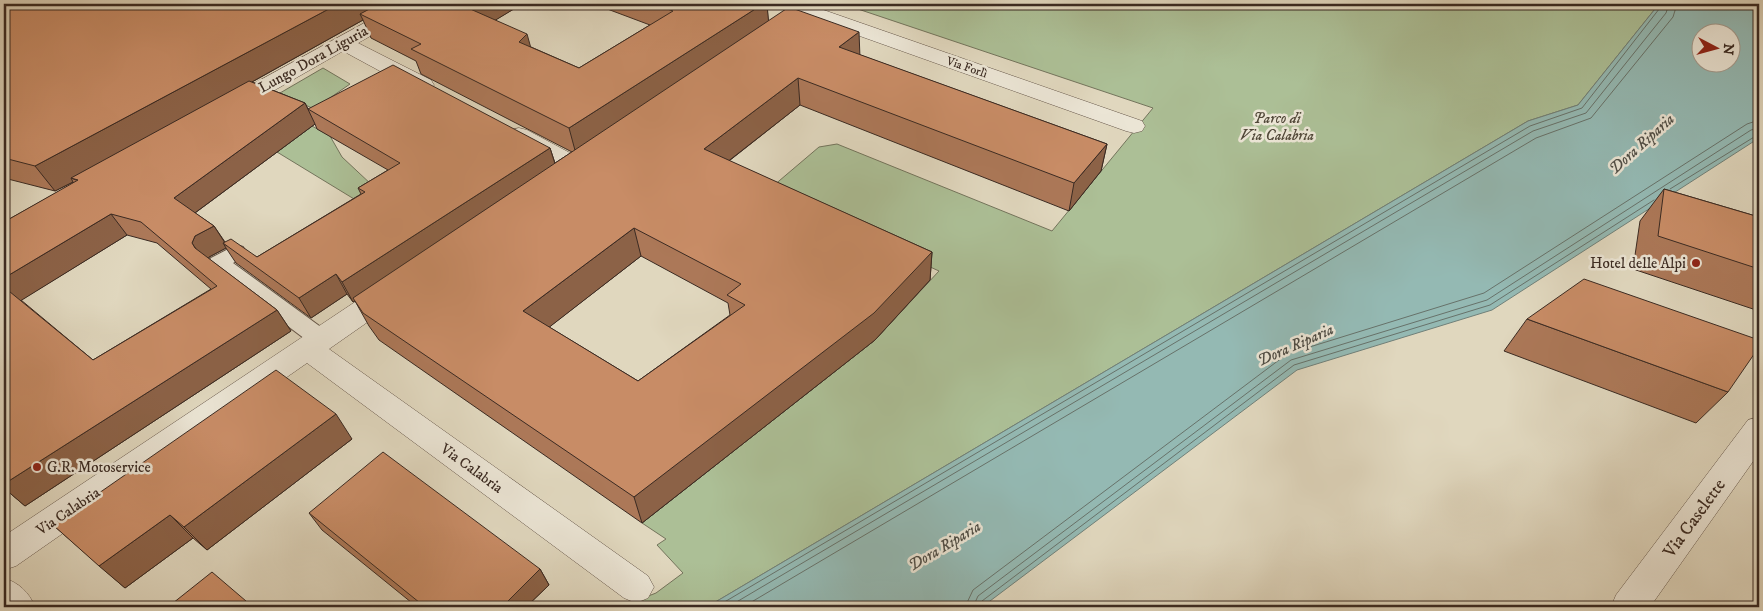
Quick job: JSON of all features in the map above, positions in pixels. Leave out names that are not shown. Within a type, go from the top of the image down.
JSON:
[{"type":"street","name":"Lungo Dora Liguria","points":[[212,116],[413,4]]},
{"type":"street","name":"Via Forlì","points":[[801,12],[1134,126]]},
{"type":"street","points":[[343,42],[438,93]]},
{"type":"street","points":[[499,125],[577,166]]},
{"type":"street","points":[[552,183],[601,150]]},
{"type":"street","name":"Via Calabria","points":[[4,555],[412,278]]},
{"type":"street","name":"Via Calabria","points":[[314,344],[636,587]]},
{"type":"street","name":"Via Caselette","points":[[1629,607],[1759,429]]},
{"type":"street","points":[[4,594],[17,607]]},
{"type":"lane","name":"Via Calabria","points":[[236,252],[218,263],[314,344]]},
{"type":"green space","name":"Parco di Via Calabria","points":[[843,4],[1659,4],[1578,105],[1528,121],[707,607],[626,607],[633,602],[656,593],[683,573],[657,545],[666,539],[642,523],[875,340],[939,271],[766,192],[819,147],[837,144],[1052,231],[1153,108]]},
{"type":"green space","points":[[323,68],[350,84],[314,109],[280,93]]},
{"type":"green space","points":[[312,126],[330,136],[342,157],[373,186],[359,202],[277,152]]},
{"type":"water","name":"Dora Riparia","points":[[1659,4],[1759,4],[1759,138],[1492,310],[1297,370],[982,607],[707,607],[1528,121],[1578,105]]},
{"type":"building","points":[[4,4],[338,4],[35,166],[4,158]]},
{"type":"building","points":[[379,4],[475,4],[468,8],[527,34],[519,42],[579,68],[673,11],[653,4],[763,4],[569,128],[411,49],[421,44],[360,14]]},
{"type":"building","points":[[789,7],[859,32],[839,47],[1107,144],[1074,183],[798,78],[704,149],[932,252],[874,313],[634,497],[363,313],[353,298]],"holes":[[[634,228],[741,284],[727,295],[745,305],[638,381],[523,311]]]},
{"type":"building","points":[[393,65],[550,148],[342,282],[336,274],[299,298],[223,243],[231,239],[257,257],[365,192],[358,188],[400,163],[308,109]]},
{"type":"building","points":[[249,81],[305,103],[174,198],[214,226],[195,236],[192,243],[195,248],[277,310],[4,484],[4,287],[93,360],[217,286],[141,222],[111,214],[4,278],[4,222],[78,180],[71,178]]},
{"type":"building","points":[[1664,189],[1759,217],[1759,269],[1658,236]]},
{"type":"building","points":[[1584,279],[1759,340],[1759,347],[1728,392],[1527,319]]},
{"type":"building","points":[[276,370],[336,414],[184,527],[170,515],[99,566],[53,525]]},
{"type":"building","points":[[383,452],[540,569],[502,607],[425,607],[309,513]]},
{"type":"building","points":[[212,572],[253,607],[168,607]]},
{"type":"place","name":"Hotel delle Alpi","points":[[1696,263]]},
{"type":"place","name":"G.R. Motoservice","points":[[37,467]]}]
